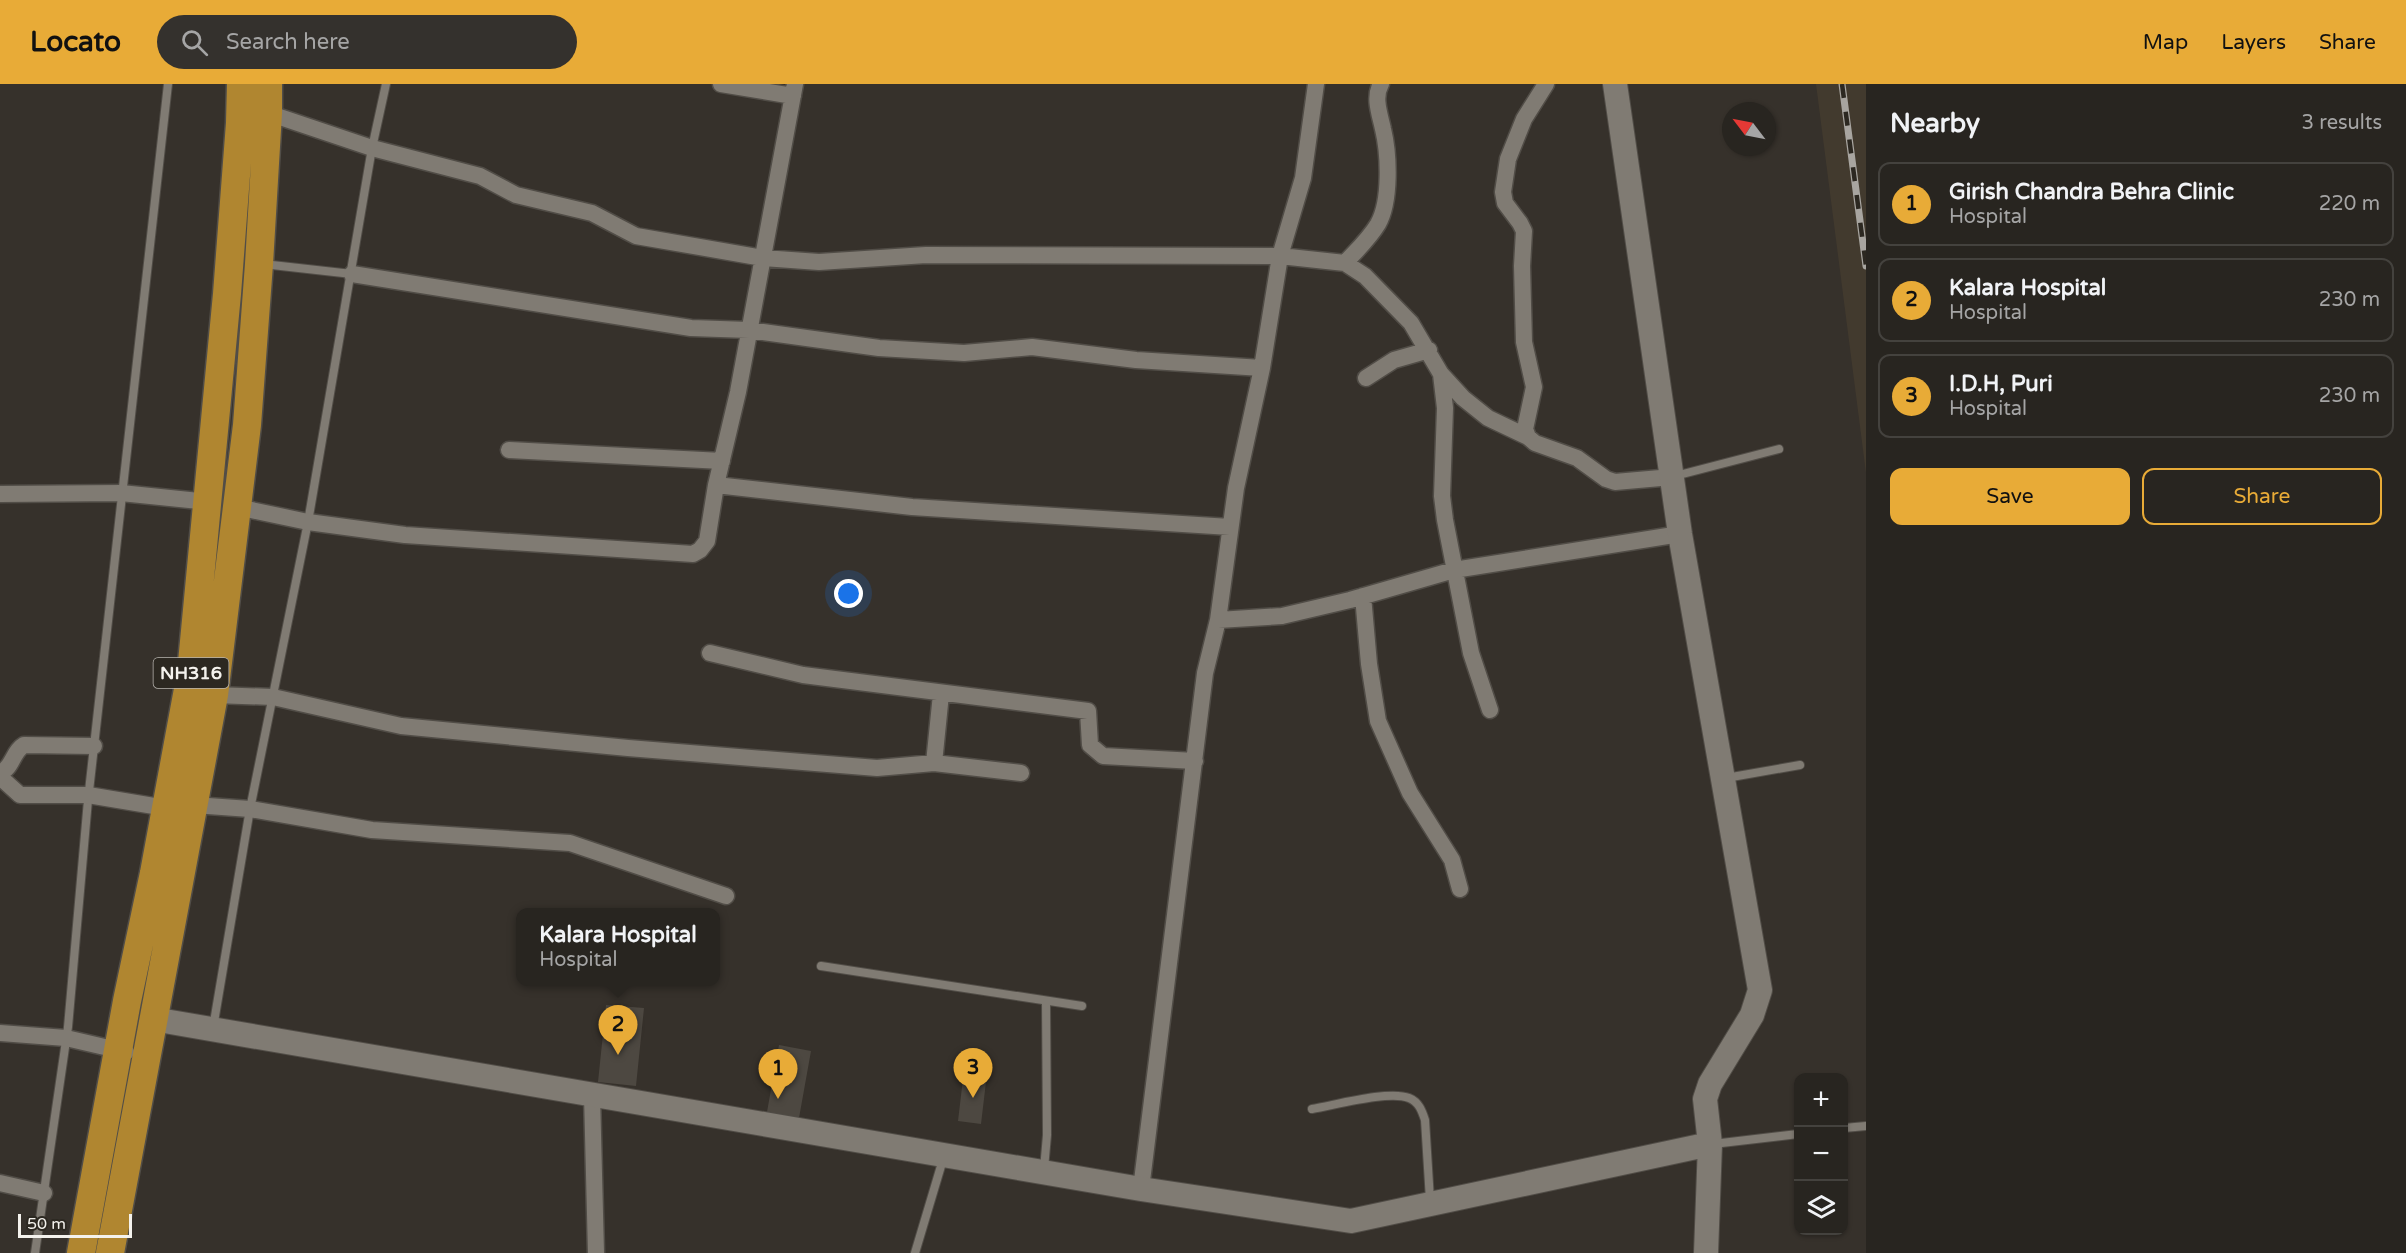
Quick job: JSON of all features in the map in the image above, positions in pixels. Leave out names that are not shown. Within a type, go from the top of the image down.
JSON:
[{"type":"highway","name":"NH316","points":[[110,1253],[153,1019],[180,806],[228,294],[241,84]]},
{"type":"highway","name":"NH316","points":[[81,1253],[118,1050],[180,806],[214,695],[247,425],[259,264],[268,84]]},
{"type":"main road","points":[[1615,84],[1680,534],[1760,990],[1752,1015],[1710,1084],[1705,1099],[1710,1144],[1706,1253]]},
{"type":"main road","points":[[153,1019],[1044,1173],[1351,1221],[1710,1144]]},
{"type":"street","points":[[237,507],[308,522],[405,535],[693,554],[700,550],[707,541],[794,90],[721,84]]},
{"type":"street","points":[[1141,1189],[1205,673],[1218,620],[1236,488],[1262,368],[1280,256],[1303,178],[1316,84]]},
{"type":"street","points":[[1345,263],[1371,235],[1380,222],[1384,207],[1388,169],[1377,96],[1381,84]]},
{"type":"street","points":[[1528,437],[1525,429],[1534,387],[1524,342],[1522,266],[1524,231],[1505,203],[1503,192],[1508,159],[1524,119],[1546,84]]},
{"type":"street","points":[[268,113],[372,148],[480,176],[516,195],[592,213],[636,236],[763,258],[819,262],[926,255],[1280,256],[1345,263],[1365,276],[1411,323],[1441,374],[1463,398],[1488,418],[1528,437],[1535,443],[1577,458],[1606,479],[1616,482],[1672,477]]},
{"type":"street","points":[[352,274],[691,328],[749,330],[879,348],[964,353],[1032,347],[1136,360],[1262,368]]},
{"type":"street","points":[[1366,378],[1394,360],[1429,351]]},
{"type":"street","points":[[1441,374],[1444,408],[1442,496],[1471,652],[1490,710]]},
{"type":"street","points":[[509,450],[722,461]]},
{"type":"street","points":[[716,485],[912,507],[1230,526]]},
{"type":"street","points":[[0,494],[121,494],[209,502]]},
{"type":"street","points":[[1218,620],[1282,616],[1454,570],[1680,534]]},
{"type":"street","points":[[1363,596],[1369,664],[1378,721],[1410,793],[1452,860],[1460,889]]},
{"type":"street","points":[[710,653],[803,675],[1088,711],[1090,746],[1103,756],[1195,761]]},
{"type":"street","points":[[934,763],[941,694]]},
{"type":"street","points":[[214,695],[273,697],[401,726],[820,764],[877,768],[934,763],[1021,773]]},
{"type":"street","points":[[0,772],[8,769],[15,754],[24,745],[94,746]]},
{"type":"street","points":[[0,777],[20,795],[88,795],[180,806],[250,809],[372,830],[570,843],[726,896]]},
{"type":"street","points":[[0,1033],[66,1038],[146,1055]]},
{"type":"street","points":[[591,1095],[596,1253]]},
{"type":"street","points":[[0,1184],[44,1193]]},
{"type":"lane","points":[[35,1253],[66,1038],[88,795],[168,84]]},
{"type":"lane","points":[[213,1029],[250,809],[308,522],[372,148],[386,84]]},
{"type":"lane","points":[[259,264],[352,274]]},
{"type":"lane","points":[[1672,477],[1779,449]]},
{"type":"lane","points":[[1723,778],[1800,765]]},
{"type":"lane","points":[[821,966],[1082,1006]]},
{"type":"lane","points":[[1044,1173],[1047,1135],[1046,1001]]},
{"type":"lane","points":[[1312,1109],[1395,1094],[1412,1099],[1422,1108],[1425,1120],[1430,1204]]},
{"type":"lane","points":[[1848,1128],[1866,1126]]},
{"type":"lane","points":[[1710,1144],[1794,1134]]},
{"type":"lane","points":[[915,1253],[944,1155]]},
{"type":"shaded area","points":[[1816,84],[1866,84],[1866,473]]},
{"type":"building","points":[[606,1005],[644,1008],[636,1086],[598,1082]]},
{"type":"building","points":[[779,1045],[811,1051],[799,1118],[767,1112]]},
{"type":"building","points":[[965,1062],[988,1065],[981,1124],[958,1121]]},
{"type":"railway","points":[[1842,84],[1866,266]]},
{"type":"place","name":"Kalara Hospital","points":[[618,1055]]},
{"type":"place","name":"I.D.H, Puri","points":[[973,1098]]},
{"type":"place","name":"Girish Chandra Behra Clinic","points":[[778,1099]]}]
